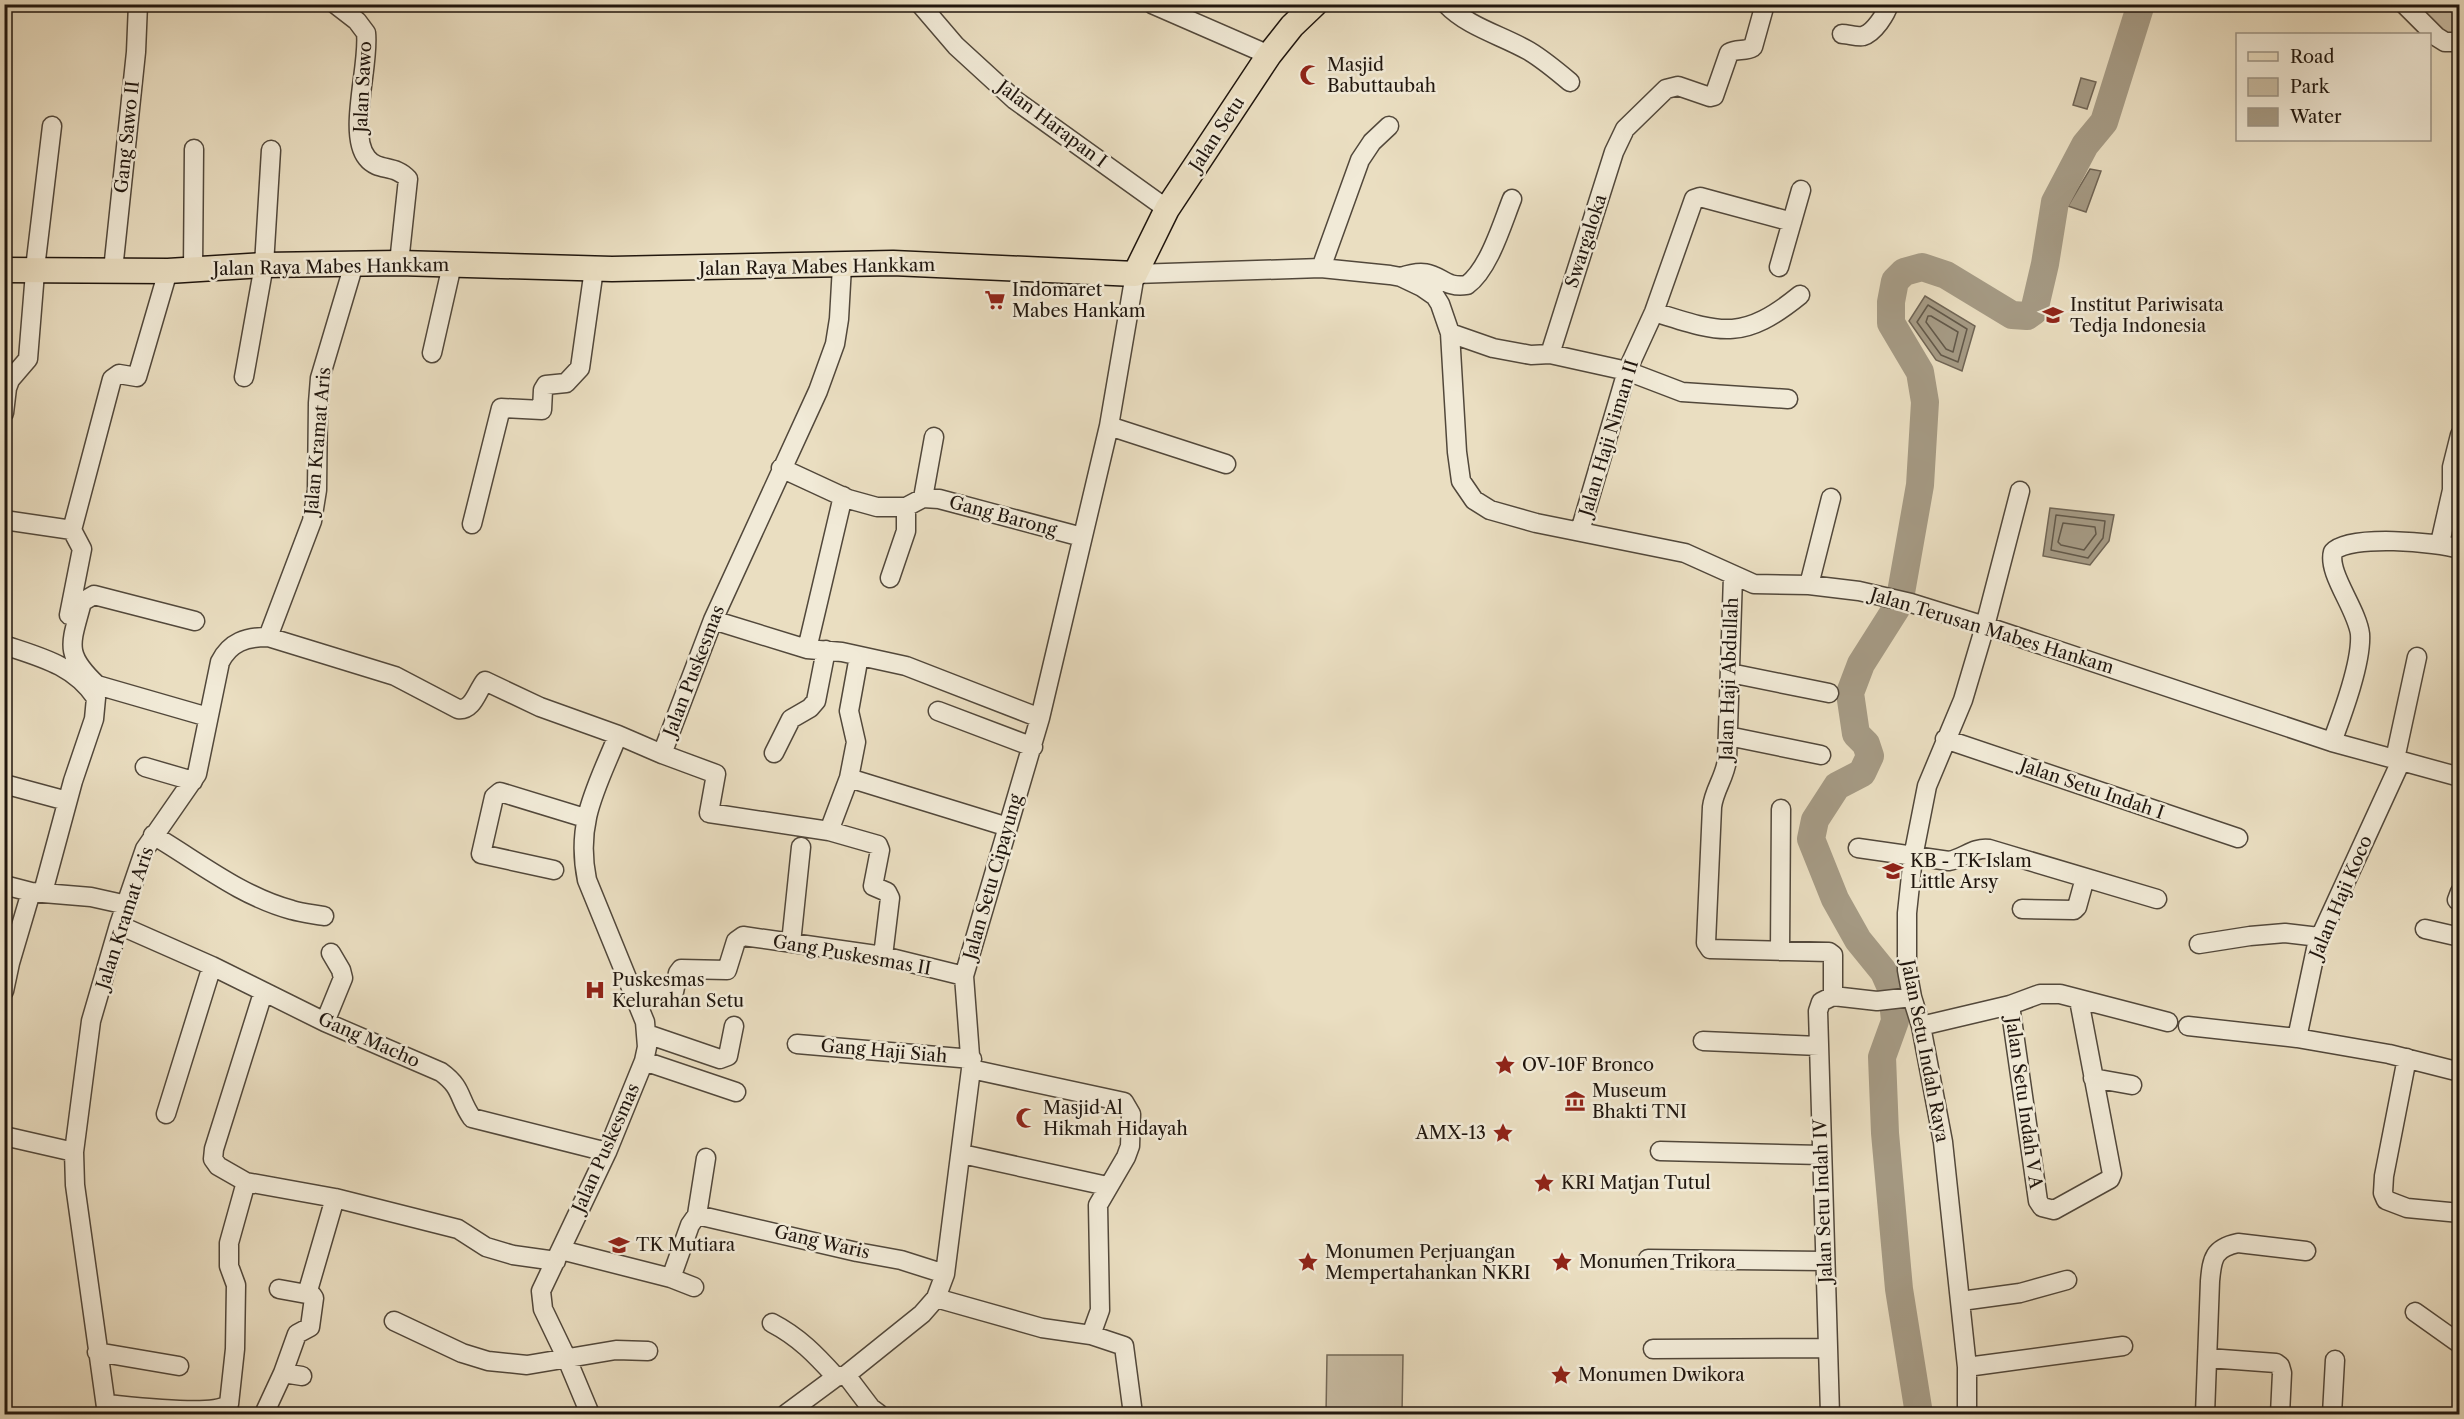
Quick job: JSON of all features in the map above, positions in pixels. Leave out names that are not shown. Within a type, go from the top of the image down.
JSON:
[{"type":"main road","name":"Jalan Setu","points":[[1135,274],[1167,209],[1269,55],[1292,26],[1315,4]]},
{"type":"main road","name":"Jalan Raya Mabes Hankkam","points":[[4,270],[35,272],[168,271],[264,265],[399,263],[594,269],[842,266],[893,263],[1135,274]]},
{"type":"street","name":"Gang Sawo II","points":[[113,270],[136,52],[138,4]]},
{"type":"street","name":"Jalan Sawo","points":[[335,4],[357,21],[366,33],[359,117],[361,146],[371,161],[380,166],[400,170],[408,179],[399,263]]},
{"type":"street","name":"Jalan Harapan I","points":[[920,4],[956,46],[1015,100],[1167,209]]},
{"type":"street","points":[[1152,4],[1269,55]]},
{"type":"street","points":[[1446,4],[1462,18],[1528,50],[1570,82]]},
{"type":"street","name":"Swargaloka","points":[[1550,354],[1614,152],[1625,129],[1666,89],[1678,87],[1710,97],[1714,96],[1729,53],[1753,47],[1765,4]]},
{"type":"street","points":[[1842,34],[1863,36],[1871,31],[1887,11],[1889,4]]},
{"type":"street","points":[[2404,4],[2437,37],[2445,42],[2460,42]]},
{"type":"street","points":[[4,413],[10,381],[26,364],[52,126]]},
{"type":"street","points":[[1321,268],[1360,160],[1372,142],[1389,126]]},
{"type":"street","points":[[193,270],[194,148]]},
{"type":"street","points":[[244,377],[264,265],[271,150]]},
{"type":"street","points":[[1779,267],[1801,190]]},
{"type":"street","name":"Jalan Haji Niman II","points":[[1580,531],[1627,371],[1654,312],[1693,202],[1697,197],[1792,222]]},
{"type":"street","points":[[1401,277],[1424,272],[1435,275],[1451,285],[1467,285],[1478,274],[1487,259],[1512,199]]},
{"type":"street","name":"Jalan Kramat Aris","points":[[106,1409],[96,1352],[75,1185],[74,1152],[91,1021],[145,849],[193,781],[200,763],[219,662],[224,652],[238,641],[257,636],[268,636],[312,520],[317,490],[320,378],[354,264]]},
{"type":"street","points":[[432,353],[452,265]]},
{"type":"street","name":"Jalan Puskesmas","points":[[590,1414],[542,1303],[542,1291],[607,1152],[644,1061],[647,1034],[634,994],[587,880],[582,856],[585,818],[618,735],[662,754],[713,620],[818,391],[835,344],[842,266]]},
{"type":"street","name":"Jalan Raya Mabes Hankkam","points":[[1135,274],[1321,268],[1401,277],[1435,296],[1444,313],[1450,333],[1456,452],[1461,481]]},
{"type":"street","points":[[472,524],[501,408],[542,410],[543,390],[546,385],[566,383],[580,368],[594,269]]},
{"type":"street","points":[[58,663],[82,549],[72,530],[112,379],[119,374],[137,377],[168,271]]},
{"type":"street","name":"Jalan Setu Cipayung","points":[[786,1414],[841,1376],[922,1314],[936,1298],[945,1275],[972,1064],[964,976],[1033,747],[1109,426],[1135,274]]},
{"type":"street","points":[[1654,312],[1695,325],[1723,330],[1757,324],[1777,314],[1800,295]]},
{"type":"street","points":[[1450,333],[1493,348],[1531,355],[1550,354],[1627,371],[1682,392],[1788,399]]},
{"type":"street","points":[[1109,426],[1226,464]]},
{"type":"street","points":[[2440,543],[2452,490],[2452,467],[2460,435]]},
{"type":"street","name":"Gang Barong","points":[[923,498],[934,437]]},
{"type":"street","name":"Gang Barong","points":[[781,468],[843,496],[877,507],[906,507],[923,498],[939,499],[1082,537]]},
{"type":"street","name":"Jalan Terusan Mabes Hankam","points":[[1461,481],[1474,501],[1490,510],[1536,524],[1685,553],[1754,584],[1809,585],[1859,591],[1911,603],[2332,742],[2460,777]]},
{"type":"street","name":"Jalan Setu Indah Raya","points":[[1967,1414],[1967,1367],[1943,1142],[1921,1026],[1905,997],[1907,913],[1913,857],[1927,786],[1963,700],[2020,491]]},
{"type":"street","points":[[807,649],[843,496]]},
{"type":"street","points":[[1809,585],[1832,498]]},
{"type":"street","points":[[890,578],[906,531],[906,507]]},
{"type":"street","points":[[4,520],[72,530]]},
{"type":"street","points":[[2332,742],[2350,691],[2360,638],[2357,621],[2332,566],[2333,552],[2341,546],[2389,541],[2440,543],[2460,549]]},
{"type":"street","name":"Jalan Haji Abdullah","points":[[1732,576],[1726,767],[1712,807],[1706,943],[1709,949],[1780,951]]},
{"type":"street","points":[[195,621],[94,595],[82,602],[71,644],[72,653],[81,668],[97,686],[208,717]]},
{"type":"street","points":[[713,620],[807,649],[826,650],[906,666],[1040,718]]},
{"type":"street","points":[[268,636],[395,676],[458,709],[463,710],[470,706],[485,681],[540,706],[618,735]]},
{"type":"street","points":[[4,645],[58,663],[77,676],[96,698],[94,718],[37,892],[10,963],[4,992]]},
{"type":"street","points":[[774,753],[791,718],[810,708],[816,701],[826,650]]},
{"type":"street","points":[[830,831],[849,778],[856,742],[849,711],[859,656]]},
{"type":"street","name":"Jalan Haji Koco","points":[[2297,1038],[2319,937],[2398,760],[2417,657]]},
{"type":"street","points":[[1730,673],[1829,693]]},
{"type":"street","points":[[938,711],[1033,747]]},
{"type":"street","points":[[1728,736],[1821,755]]},
{"type":"street","name":"Jalan Setu Indah I","points":[[1945,739],[2238,838]]},
{"type":"street","points":[[662,754],[716,774],[709,813],[830,831],[878,845],[880,850],[873,886],[887,892],[890,898],[883,956]]},
{"type":"street","points":[[146,767],[193,781]]},
{"type":"street","points":[[849,778],[1008,826]]},
{"type":"street","points":[[4,784],[67,801]]},
{"type":"street","points":[[554,870],[481,854],[494,797],[500,792],[585,818]]},
{"type":"street","points":[[1781,809],[1780,951],[1828,952],[1833,955],[1833,996],[1877,1001],[1905,997]]},
{"type":"street","points":[[153,835],[242,889],[268,902],[292,911],[324,916]]},
{"type":"street","points":[[791,943],[801,847]]},
{"type":"street","points":[[1858,848],[1949,861],[1960,859],[1977,849],[1989,849],[2157,899]]},
{"type":"street","points":[[2022,909],[2074,910],[2078,907],[2085,878]]},
{"type":"street","points":[[4,885],[37,892],[92,897],[127,905]]},
{"type":"street","name":"Gang Macho","points":[[119,926],[212,966],[325,1022],[441,1072],[454,1082],[472,1118],[607,1152]]},
{"type":"street","points":[[2425,929],[2460,937]]},
{"type":"street","points":[[2199,944],[2285,933],[2319,937]]},
{"type":"street","name":"Gang Puskesmas II","points":[[634,994],[674,992],[681,969],[721,972],[727,970],[739,937],[883,956],[964,976]]},
{"type":"street","points":[[325,1022],[343,978],[331,953]]},
{"type":"street","points":[[166,1114],[212,966]]},
{"type":"street","points":[[263,993],[213,1159],[218,1166],[246,1182],[335,1198],[458,1229],[486,1248],[513,1255],[558,1255],[671,1278],[694,1287]]},
{"type":"street","points":[[1921,1026],[2010,1005],[2047,993],[2060,994],[2168,1022]]},
{"type":"street","name":"Jalan Setu Indah IV","points":[[1830,1414],[1824,1261],[1819,1006],[1824,999],[1833,996]]},
{"type":"street","points":[[2079,1000],[2093,1078],[2132,1085]]},
{"type":"street","name":"Jalan Setu Indah V A","points":[[2010,1005],[2038,1201],[2042,1207],[2054,1210],[2111,1177],[2093,1078]]},
{"type":"street","points":[[647,1034],[720,1059],[728,1056],[734,1026]]},
{"type":"street","points":[[2188,1026],[2297,1038],[2407,1058],[2460,1072]]},
{"type":"street","points":[[1703,1041],[1819,1046]]},
{"type":"street","name":"Gang Haji Siah","points":[[797,1044],[972,1064],[1124,1102],[1131,1114],[1130,1146],[1098,1205],[1100,1310],[1091,1335]]},
{"type":"street","points":[[2407,1058],[2384,1176],[2383,1193],[2386,1200],[2407,1208],[2460,1213]]},
{"type":"street","points":[[644,1061],[736,1092]]},
{"type":"street","points":[[4,1136],[74,1152]]},
{"type":"street","points":[[1660,1151],[1822,1155]]},
{"type":"street","points":[[962,1154],[1107,1186]]},
{"type":"street","points":[[671,1278],[690,1225],[697,1215],[706,1158]]},
{"type":"street","points":[[106,1409],[218,1409],[229,1404],[235,1349],[236,1286],[229,1266],[229,1243],[246,1182]]},
{"type":"street","points":[[307,1294],[335,1198]]},
{"type":"street","name":"Gang Waris","points":[[697,1215],[901,1260],[945,1275]]},
{"type":"street","points":[[2205,1414],[2211,1264],[2217,1251],[2238,1243],[2306,1251]]},
{"type":"street","points":[[1648,1259],[1824,1261]]},
{"type":"street","points":[[1961,1301],[2020,1293],[2067,1280]]},
{"type":"street","points":[[264,1414],[297,1334],[310,1327],[314,1298],[307,1294],[279,1289]]},
{"type":"street","points":[[936,1298],[1042,1328],[1091,1335],[1124,1346],[1133,1414]]},
{"type":"street","points":[[2415,1312],[2460,1344]]},
{"type":"street","points":[[394,1321],[441,1345],[488,1360],[526,1365],[616,1350],[648,1352]]},
{"type":"street","points":[[772,1323],[796,1336],[879,1414]]},
{"type":"street","points":[[1967,1367],[2123,1346]]},
{"type":"street","points":[[1653,1348],[1828,1348]]},
{"type":"street","points":[[96,1352],[179,1366]]},
{"type":"street","points":[[2208,1358],[2280,1366],[2282,1373],[2280,1414]]},
{"type":"street","points":[[2332,1414],[2335,1360]]},
{"type":"street","points":[[283,1372],[302,1376]]},
{"type":"green space","points":[[2413,5],[2459,5],[2459,35],[2444,36]]},
{"type":"green space","points":[[1327,1355],[1403,1355],[1402,1414],[1326,1414]]},
{"type":"water","points":[[2081,78],[2096,82],[2087,109],[2073,105]]},
{"type":"water","points":[[2090,169],[2101,171],[2086,212],[2068,206]]},
{"type":"water","points":[[1925,296],[1975,326],[1962,371],[1936,360],[1909,321]]},
{"type":"water","points":[[2050,508],[2114,515],[2109,541],[2090,565],[2043,556]]},
{"type":"waterway","points":[[1919,1414],[1899,1289],[1885,1133],[1882,1057],[1895,1021],[1892,990],[1884,972],[1858,940],[1835,899],[1811,839],[1815,820],[1837,786],[1862,773],[1870,756],[1866,744],[1856,734],[1850,693],[1861,664],[1899,604],[1920,485],[1925,402],[1920,372],[1891,323],[1891,302],[1895,281],[1904,272],[1922,267],[1946,275],[2012,315],[2027,316],[2034,311],[2045,264],[2055,202],[2085,145],[2104,122],[2141,4]]},
{"type":"place","name":"Masjid Babuttaubah","points":[[1310,75]]},
{"type":"place","name":"Indomaret Mabes Hankam","points":[[995,300]]},
{"type":"place","name":"Institut Pariwisata Tedja Indonesia","points":[[2053,315]]},
{"type":"place","name":"KB - TK Islam Little Arsy","points":[[1893,871]]},
{"type":"place","name":"Puskesmas Kelurahan Setu","points":[[595,990]]},
{"type":"place","name":"OV-10F Bronco","points":[[1505,1065]]},
{"type":"place","name":"Museum Bhakti TNI","points":[[1575,1101]]},
{"type":"place","name":"Masjid Al Hikmah Hidayah","points":[[1026,1118]]},
{"type":"place","name":"AMX-13","points":[[1503,1133]]},
{"type":"place","name":"KRI Matjan Tutul","points":[[1544,1183]]},
{"type":"place","name":"TK Mutiara","points":[[619,1245]]},
{"type":"place","name":"Monumen Perjuangan Mempertahankan NKRI","points":[[1308,1262]]},
{"type":"place","name":"Monumen Trikora","points":[[1562,1262]]},
{"type":"place","name":"Monumen Dwikora","points":[[1561,1375]]}]
